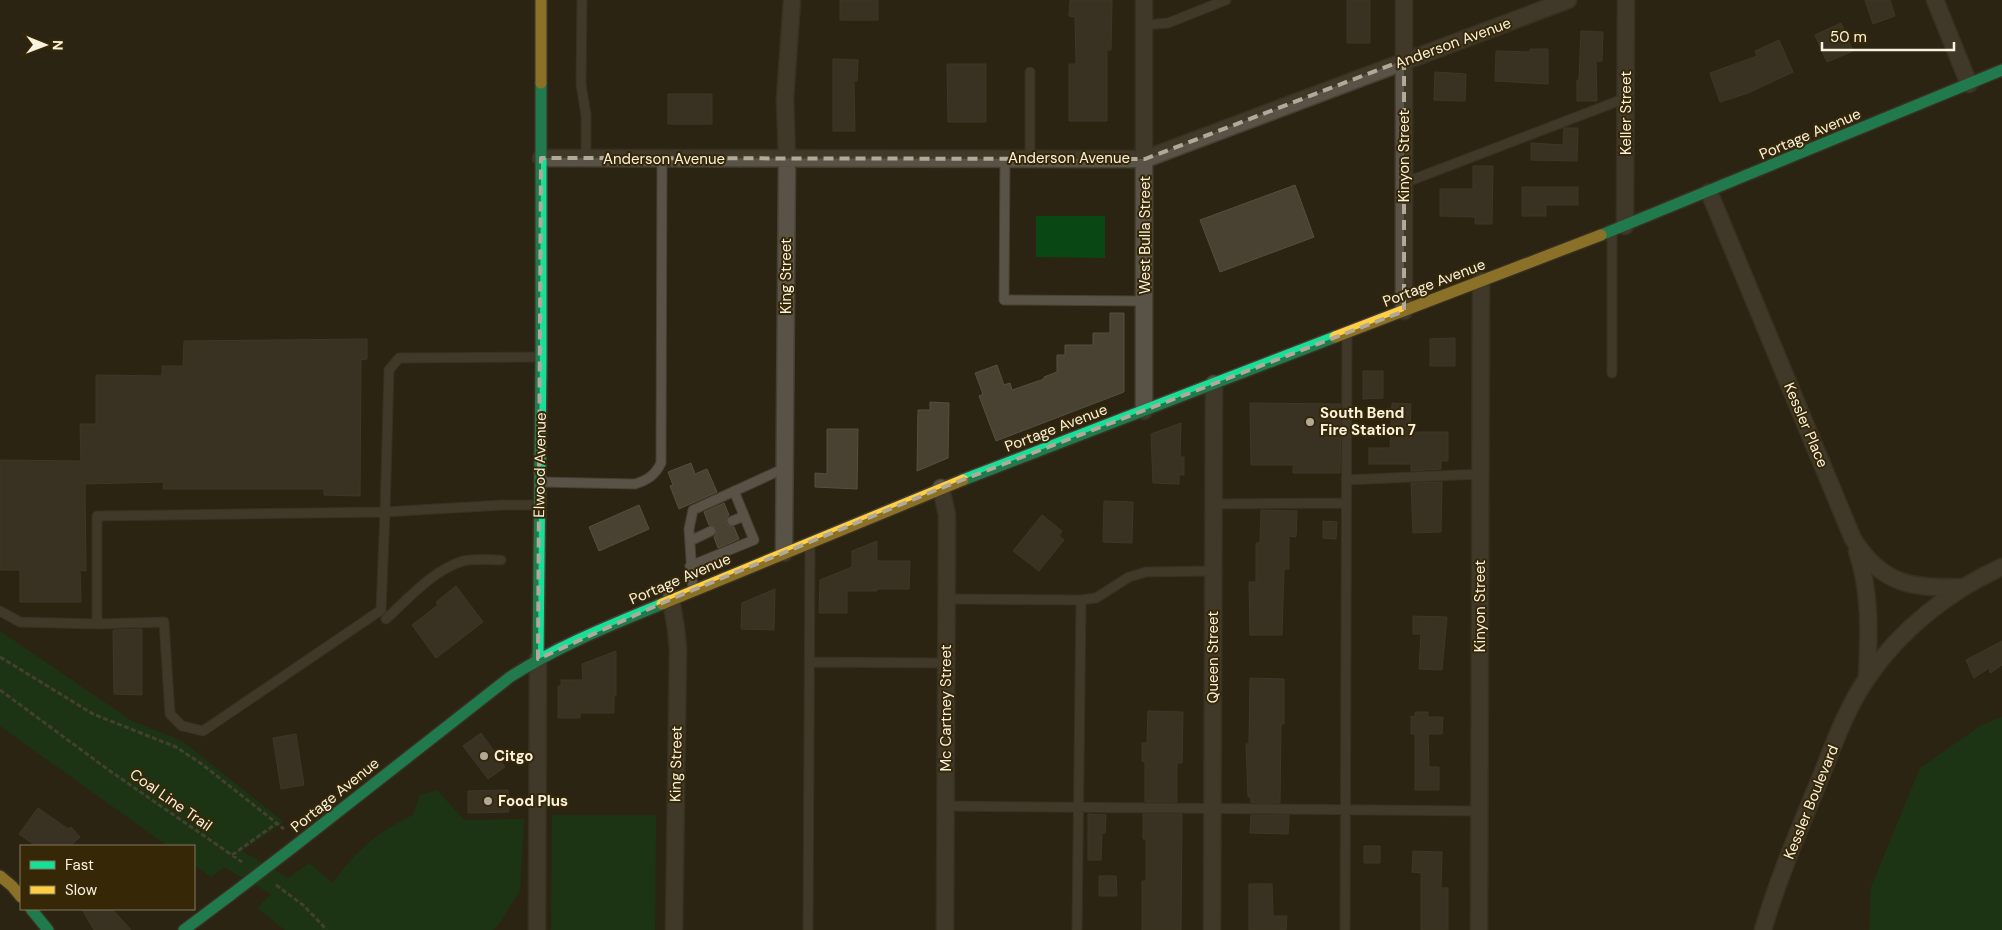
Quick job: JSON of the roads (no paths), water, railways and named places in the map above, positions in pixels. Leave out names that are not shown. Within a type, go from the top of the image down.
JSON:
[{"type":"main road","name":"Elwood Avenue","points":[[538,659],[541,357],[541,0]]},
{"type":"main road","name":"Portage Avenue","points":[[184,930],[295,846],[449,723],[510,677],[538,659],[578,639],[693,590],[760,555],[784,553],[941,488],[1618,229],[2002,70]]},
{"type":"main road","points":[[0,876],[20,896]]},
{"type":"main road","points":[[31,910],[48,930]]},
{"type":"street","name":"King Street","points":[[784,553],[787,159],[785,99],[792,0]]},
{"type":"street","name":"West Bulla Street","points":[[1144,0],[1144,411]]},
{"type":"street","name":"Kinyon Street","points":[[1404,0],[1404,311]]},
{"type":"street","name":"Anderson Avenue","points":[[541,158],[1145,159],[1404,60],[1568,0]]},
{"type":"street","name":"Keller Street","points":[[1618,229],[1626,98],[1626,0]]},
{"type":"street","points":[[1935,0],[1969,84]]},
{"type":"street","name":"Kessler Place","points":[[1708,192],[1853,539],[1863,555],[1876,568],[1892,579],[1910,586],[1931,588],[1964,587]]},
{"type":"street","name":"Kinyon Street","points":[[1479,930],[1481,281]]},
{"type":"street","name":"Queen Street","points":[[1212,930],[1214,384]]},
{"type":"street","name":"Mc Cartney Street","points":[[941,488],[947,515],[945,930]]},
{"type":"street","name":"Kessler Boulevard","points":[[1853,539],[1863,569],[1868,600],[1867,677]]},
{"type":"street","name":"Kessler Boulevard","points":[[1763,930],[1791,848],[1849,709],[1867,677],[1895,643],[1924,617],[1964,587],[2002,567]]},
{"type":"street","name":"King Street","points":[[671,599],[678,649],[674,930]]},
{"type":"street","name":"Elwood Avenue","points":[[537,930],[538,659]]},
{"type":"lane","points":[[582,0],[581,84],[586,115],[586,158]]},
{"type":"lane","points":[[1144,25],[1168,23],[1226,0]]},
{"type":"lane","points":[[1030,72],[1030,158]]},
{"type":"lane","points":[[1404,183],[1626,98]]},
{"type":"lane","points":[[540,482],[635,484],[646,481],[656,473],[661,463],[662,158]]},
{"type":"lane","points":[[1006,158],[1004,300],[1144,300]]},
{"type":"lane","points":[[1612,373],[1618,229]]},
{"type":"lane","points":[[1345,930],[1346,333]]},
{"type":"lane","points":[[0,611],[20,622],[97,624],[164,622],[170,714],[182,726],[203,731],[380,610],[389,370],[399,358],[541,357]]},
{"type":"lane","points":[[693,590],[689,529],[693,510],[785,468]]},
{"type":"lane","points":[[1346,480],[1480,474]]},
{"type":"lane","points":[[734,491],[760,555]]},
{"type":"lane","points":[[1214,504],[1346,504]]},
{"type":"lane","points":[[97,624],[97,516],[385,512],[502,505],[540,505]]},
{"type":"lane","points":[[732,521],[744,516]]},
{"type":"lane","points":[[690,541],[711,531]]},
{"type":"lane","points":[[690,566],[754,540]]},
{"type":"lane","points":[[808,930],[810,542]]},
{"type":"lane","points":[[386,619],[422,586],[442,571],[463,561],[502,560]]},
{"type":"lane","points":[[947,599],[1081,600],[1096,598],[1129,577],[1146,572],[1214,571]]},
{"type":"lane","points":[[1077,930],[1081,600]]},
{"type":"lane","points":[[810,662],[946,663]]},
{"type":"lane","points":[[945,806],[1480,810]]},
{"type":"place","name":"South Bend Fire Station 7","points":[[1310,422]]},
{"type":"place","name":"Citgo","points":[[484,756]]},
{"type":"place","name":"Food Plus","points":[[488,801]]}]
